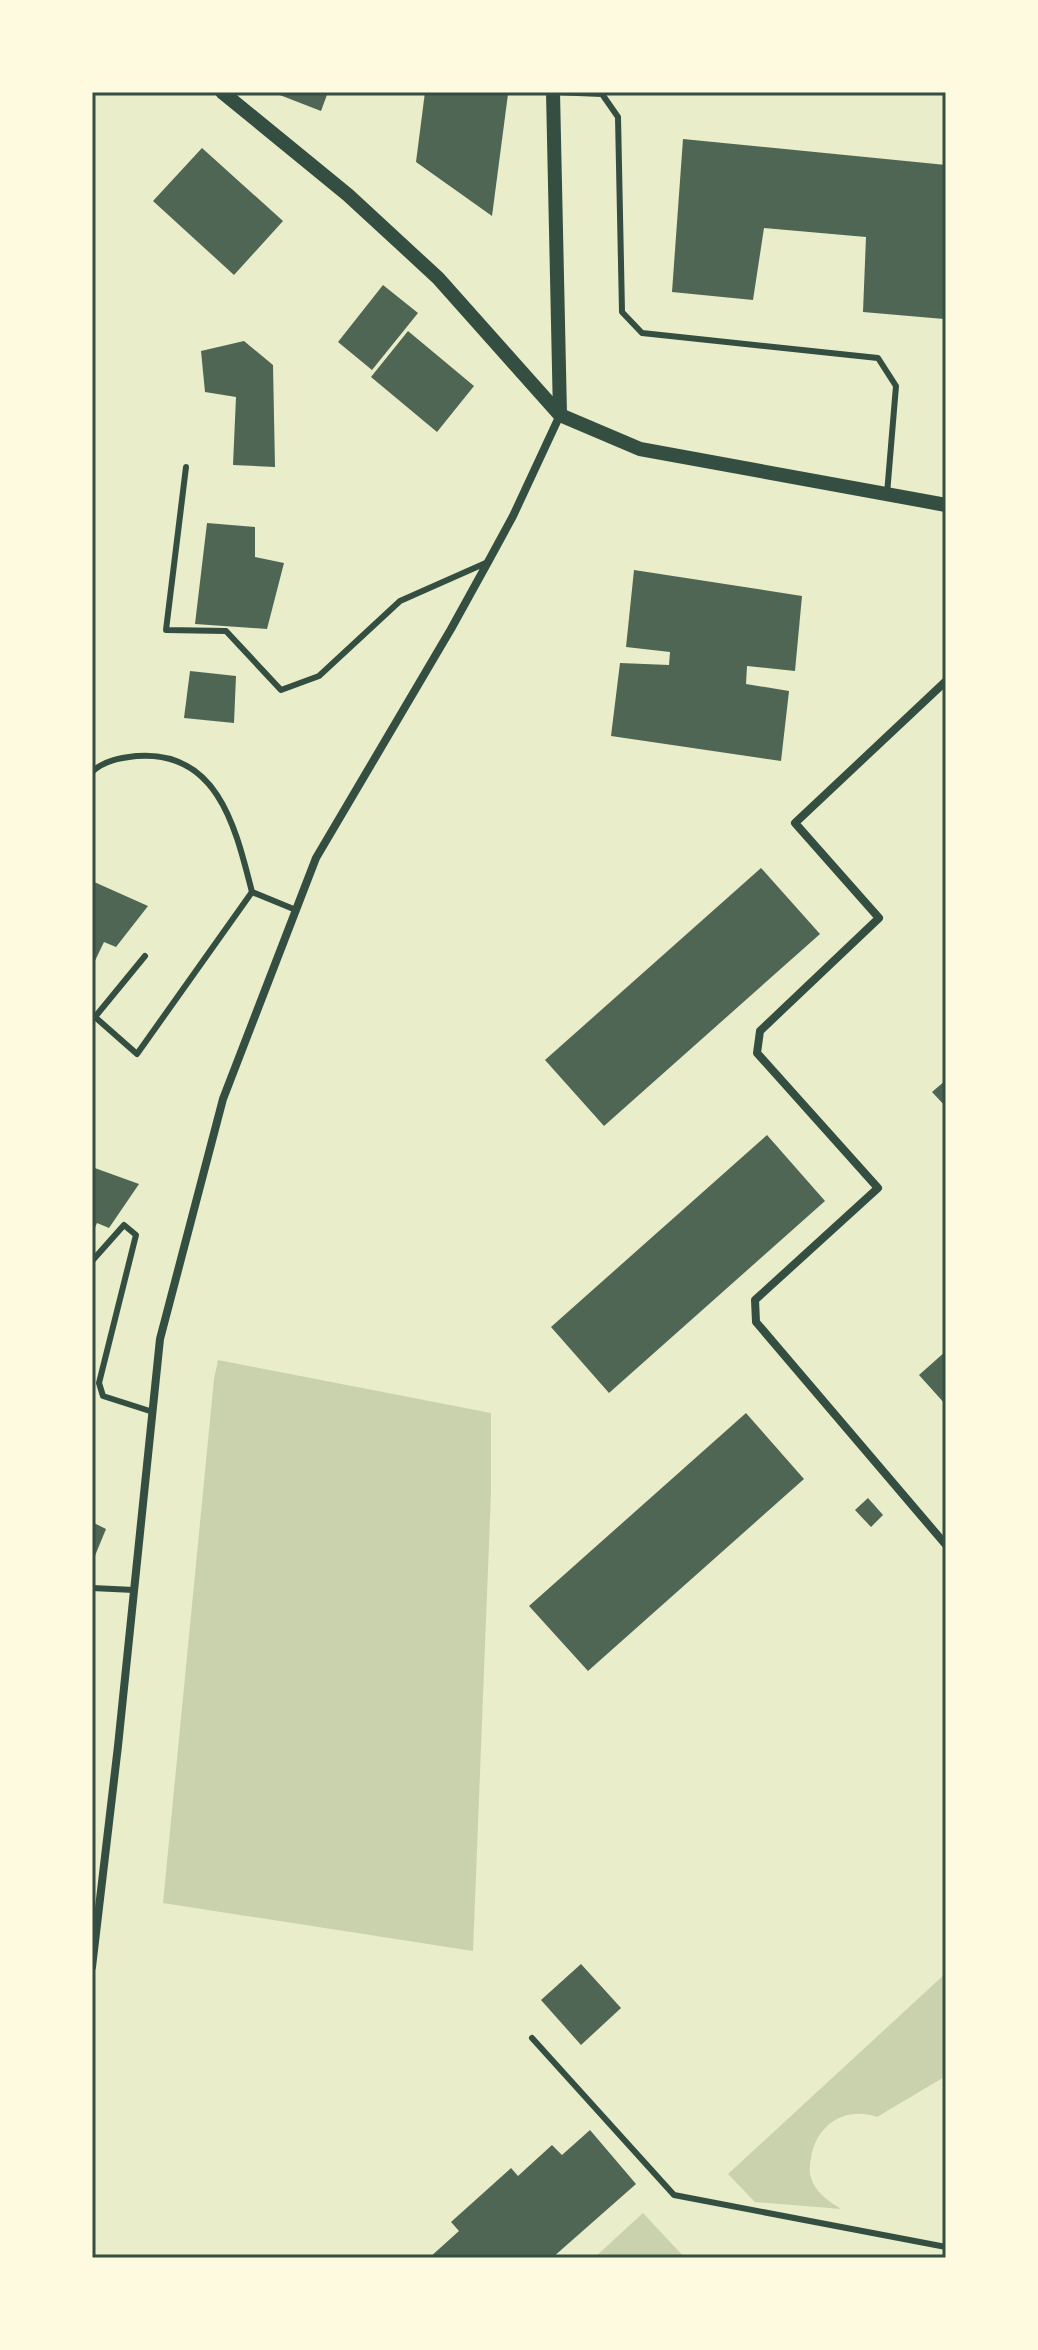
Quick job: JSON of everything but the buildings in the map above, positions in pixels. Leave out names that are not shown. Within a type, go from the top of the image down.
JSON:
[{"type":"street","points":[[222,92],[348,195],[438,278],[560,415],[640,449],[946,505]]},
{"type":"street","points":[[92,1967],[96,1894],[134,1590],[160,1339],[223,1099],[316,858],[488,562],[560,415],[553,92]]},
{"type":"street","points":[[946,681],[795,823],[879,918],[760,1031],[757,1053],[878,1188],[755,1300],[756,1322],[946,1545]]},
{"type":"lane","points":[[553,92],[602,94],[618,117],[622,312],[642,333],[878,358],[896,386],[887,494]]},
{"type":"lane","points":[[186,467],[166,630],[226,631],[281,690],[319,676],[400,601],[488,562]]},
{"type":"lane","points":[[92,772],[99,765],[120,758],[149,755],[174,759],[195,770],[220,800],[236,829],[252,892],[137,1054],[94,1019],[145,956]]},
{"type":"lane","points":[[252,892],[296,910]]},
{"type":"lane","points":[[92,1261],[124,1225],[136,1235],[99,1383],[103,1396],[153,1412]]},
{"type":"lane","points":[[92,1588],[134,1590]]},
{"type":"lane","points":[[532,2038],[674,2195],[946,2247]]},
{"type":"green space","points":[[218,1360],[491,1413],[491,1493],[473,1951],[163,1903]]},
{"type":"green space","points":[[946,1973],[946,2076],[877,2117],[865,2114],[843,2116],[826,2128],[814,2146],[810,2174],[815,2187],[841,2209],[755,2202],[728,2174]]},
{"type":"green space","points":[[643,2213],[685,2258],[594,2258]]}]
